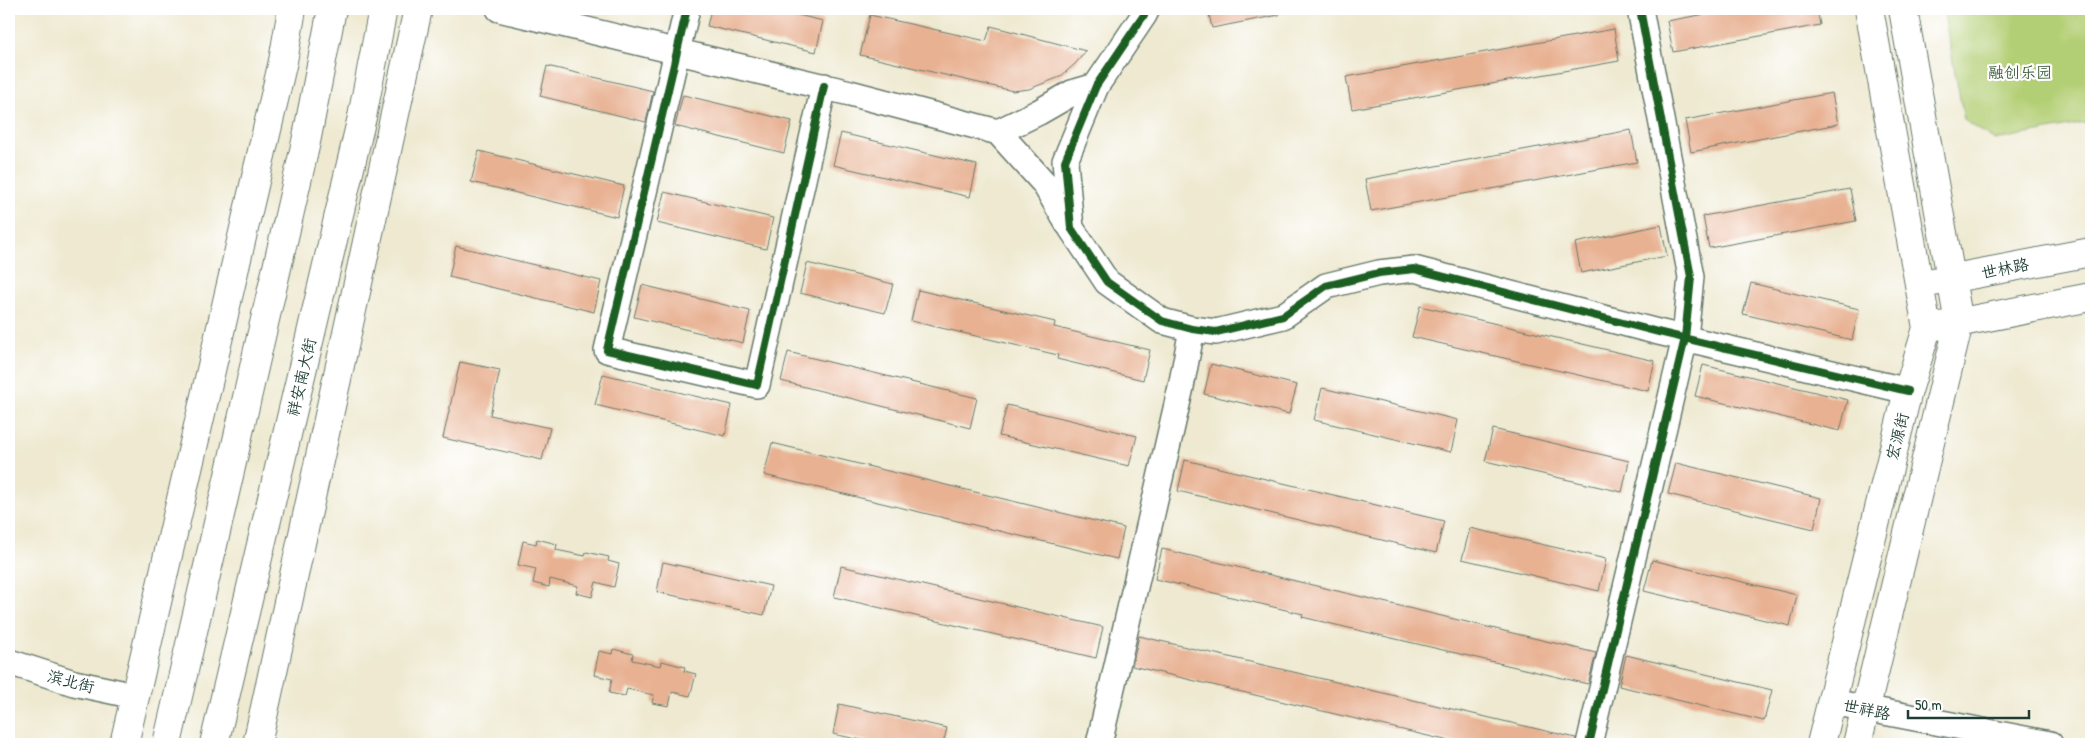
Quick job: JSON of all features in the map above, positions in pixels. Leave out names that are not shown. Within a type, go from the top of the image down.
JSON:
[{"type":"main road","points":[[124,744],[283,61],[292,9]]},
{"type":"main road","points":[[168,744],[306,142],[332,9]]},
{"type":"main road","name":"祥安南大街","points":[[214,744],[362,117],[383,9]]},
{"type":"main road","points":[[257,744],[418,9]]},
{"type":"main road","name":"宏源街","points":[[1821,744],[1908,391],[1927,328],[1869,9]]},
{"type":"main road","name":"宏源街","points":[[1857,744],[1959,323],[1903,9]]},
{"type":"main road","name":"世林路","points":[[1920,285],[2091,252]]},
{"type":"main road","points":[[1927,328],[2091,297]]},
{"type":"street","points":[[499,9],[824,86],[998,132],[1044,182],[1071,228],[1107,282],[1162,321],[1192,329],[1216,332],[1283,316],[1326,286],[1379,274],[1414,269],[1685,338],[1908,391]]},
{"type":"street","points":[[687,9],[607,350],[757,385],[824,86]]},
{"type":"street","points":[[1071,228],[1065,161],[1096,86],[1147,9]]},
{"type":"street","points":[[1589,744],[1685,338],[1691,277],[1640,9]]},
{"type":"street","points":[[998,132],[1072,93],[1096,86]]},
{"type":"street","points":[[1099,744],[1175,416],[1192,329]]},
{"type":"street","name":"滨北街","points":[[9,662],[74,683],[135,696]]},
{"type":"street","name":"世祥路","points":[[1832,702],[2050,744]]},
{"type":"green space","name":"融创乐园","points":[[1943,9],[2091,9],[2091,122],[1995,140],[1964,120]]},
{"type":"building","points":[[711,9],[773,9],[823,21],[816,52],[707,26]]},
{"type":"building","points":[[1208,9],[1279,9],[1279,15],[1212,28]]},
{"type":"building","points":[[1733,9],[1817,9],[1820,25],[1673,52],[1667,21]]},
{"type":"building","points":[[870,15],[986,41],[991,26],[1086,51],[1060,77],[1029,89],[1013,91],[860,55]]},
{"type":"building","points":[[1614,29],[1619,61],[1352,109],[1346,77]]},
{"type":"building","points":[[547,66],[653,91],[646,122],[540,96]]},
{"type":"building","points":[[1832,93],[1838,124],[1691,152],[1685,120]]},
{"type":"building","points":[[683,95],[792,121],[784,153],[675,126]]},
{"type":"building","points":[[1631,130],[1637,162],[1371,211],[1365,179]]},
{"type":"building","points":[[841,133],[977,165],[970,197],[833,165]]},
{"type":"building","points":[[479,151],[624,186],[617,217],[471,182]]},
{"type":"building","points":[[1850,189],[1856,221],[1709,248],[1703,216]]},
{"type":"building","points":[[664,192],[773,218],[766,249],[657,223]]},
{"type":"building","points":[[1661,225],[1667,256],[1581,273],[1575,243]]},
{"type":"building","points":[[456,246],[601,281],[594,312],[449,277]]},
{"type":"building","points":[[807,263],[893,284],[885,313],[800,293]]},
{"type":"building","points":[[1751,283],[1859,309],[1852,340],[1743,314]]},
{"type":"building","points":[[642,285],[750,311],[743,343],[634,317]]},
{"type":"building","points":[[918,290],[1055,322],[1054,327],[1150,350],[1143,380],[1057,359],[1058,355],[911,321]]},
{"type":"building","points":[[1420,306],[1655,361],[1648,391],[1412,337]]},
{"type":"building","points":[[788,352],[977,398],[970,428],[781,381]]},
{"type":"building","points":[[460,362],[500,370],[490,415],[550,428],[542,460],[443,438]]},
{"type":"building","points":[[1211,364],[1297,385],[1289,414],[1204,394]]},
{"type":"building","points":[[1703,365],[1848,400],[1840,431],[1695,396]]},
{"type":"building","points":[[603,374],[732,405],[725,436],[595,405]]},
{"type":"building","points":[[1322,388],[1458,420],[1451,452],[1314,420]]},
{"type":"building","points":[[1007,405],[1137,436],[1129,466],[999,436]]},
{"type":"building","points":[[1493,429],[1629,461],[1622,492],[1485,461]]},
{"type":"building","points":[[772,443],[1124,528],[1117,559],[764,475]]},
{"type":"building","points":[[1185,460],[1444,521],[1436,553],[1178,491]]},
{"type":"building","points":[[1676,463],[1821,498],[1814,529],[1668,494]]},
{"type":"building","points":[[1470,528],[1606,559],[1599,591],[1462,559]]},
{"type":"building","points":[[537,539],[557,544],[556,550],[585,556],[586,552],[609,557],[608,561],[619,564],[614,587],[596,582],[592,597],[576,593],[578,586],[550,579],[549,587],[533,583],[536,569],[518,565],[523,541],[536,544]]},
{"type":"building","points":[[1162,549],[1596,653],[1588,684],[1302,617],[1303,614],[1155,579]]},
{"type":"building","points":[[1652,560],[1797,595],[1790,626],[1644,591]]},
{"type":"building","points":[[663,562],[771,586],[764,615],[657,592]]},
{"type":"building","points":[[841,566],[1103,627],[1096,658],[834,597]]},
{"type":"building","points":[[1139,636],[1576,738],[1575,744],[1462,744],[1132,666]]},
{"type":"building","points":[[613,649],[633,654],[632,660],[661,666],[662,661],[685,667],[684,671],[696,674],[690,696],[672,692],[669,706],[652,703],[654,695],[627,689],[625,696],[609,693],[612,679],[594,675],[599,651],[612,654]]},
{"type":"building","points":[[1626,655],[1772,690],[1764,721],[1619,686]]},
{"type":"building","points":[[839,704],[947,728],[943,744],[880,744],[833,734]]},
{"type":"cycle path","points":[[687,9],[607,350],[757,385],[824,86]]},
{"type":"cycle path","points":[[1147,9],[1096,86],[1065,161],[1071,228],[1107,282],[1162,321],[1192,329],[1216,332],[1283,316],[1326,286],[1379,273],[1414,269],[1658,332],[1908,391]]},
{"type":"cycle path","points":[[1589,744],[1685,338],[1691,277],[1640,9]]}]
